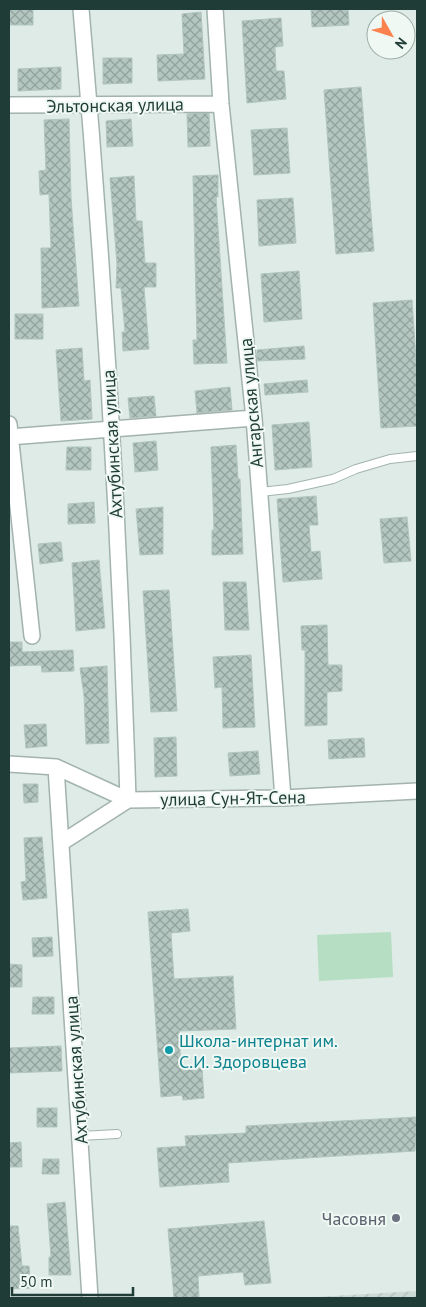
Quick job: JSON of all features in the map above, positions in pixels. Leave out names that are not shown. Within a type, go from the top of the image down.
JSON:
[{"type":"street","name":"Ахтубинская улица","points":[[81,9],[90,106],[112,430],[123,635],[128,800]]},
{"type":"street","name":"Ангарская улица","points":[[215,9],[221,104],[254,418],[283,798]]},
{"type":"street","name":"Эльтонская улица","points":[[9,105],[221,104]]},
{"type":"street","points":[[32,636],[9,433],[112,430],[254,418]]},
{"type":"street","points":[[9,764],[56,767]]},
{"type":"street","name":"Ахтубинская улица","points":[[56,767],[90,1298]]},
{"type":"street","name":"улица Сун-Ят-Сена","points":[[56,767],[128,800],[283,798],[417,791]]},
{"type":"street","points":[[61,843],[128,800]]},
{"type":"lane","points":[[260,492],[288,489],[333,479],[390,458],[417,456]]},
{"type":"lane","points":[[80,1136],[117,1134]]},
{"type":"shaded area","points":[[417,1291],[417,1298],[298,1298]]},
{"type":"green space","points":[[391,932],[393,977],[319,981],[317,935]]},
{"type":"building","points":[[9,9],[33,9],[33,25],[9,25]]},
{"type":"building","points":[[311,9],[348,9],[349,25],[312,27]]},
{"type":"building","points":[[201,12],[205,79],[158,81],[157,55],[184,54],[182,14]]},
{"type":"building","points":[[281,18],[283,46],[275,47],[276,71],[284,71],[286,99],[247,103],[242,21]]},
{"type":"building","points":[[103,58],[132,58],[132,83],[103,84]]},
{"type":"building","points":[[61,67],[61,89],[18,91],[18,69]]},
{"type":"building","points":[[361,87],[374,251],[336,254],[324,90]]},
{"type":"building","points":[[209,113],[210,146],[188,147],[187,114]]},
{"type":"building","points":[[69,119],[71,198],[79,306],[42,308],[41,248],[51,248],[49,194],[40,195],[39,171],[46,170],[44,120]]},
{"type":"building","points":[[131,119],[133,146],[107,147],[106,121]]},
{"type":"building","points":[[287,128],[290,173],[254,175],[251,130]]},
{"type":"building","points":[[218,175],[218,197],[216,197],[227,363],[194,364],[193,340],[197,340],[193,176]]},
{"type":"building","points":[[134,176],[136,221],[142,221],[145,263],[156,263],[156,287],[144,287],[149,349],[123,351],[122,332],[125,332],[121,288],[116,288],[117,264],[110,178]]},
{"type":"building","points":[[293,198],[296,243],[259,246],[257,200]]},
{"type":"building","points":[[299,271],[302,319],[264,322],[261,274]]},
{"type":"building","points":[[412,300],[417,374],[417,426],[381,428],[373,303]]},
{"type":"building","points":[[15,314],[43,314],[43,339],[15,339]]},
{"type":"building","points":[[304,346],[305,359],[257,361],[257,350]]},
{"type":"building","points":[[82,348],[84,381],[90,380],[92,419],[61,421],[56,350]]},
{"type":"building","points":[[307,380],[308,392],[265,395],[264,384]]},
{"type":"building","points":[[230,387],[232,410],[197,413],[195,391]]},
{"type":"building","points":[[154,396],[156,416],[130,418],[128,398]]},
{"type":"building","points":[[309,422],[312,467],[275,470],[272,425]]},
{"type":"building","points":[[156,441],[158,470],[135,472],[133,443]]},
{"type":"building","points":[[236,445],[238,479],[240,479],[243,554],[212,555],[212,530],[214,530],[211,447]]},
{"type":"building","points":[[67,447],[91,447],[91,470],[66,470]]},
{"type":"building","points":[[316,496],[318,525],[309,525],[311,552],[320,551],[322,579],[283,582],[277,499]]},
{"type":"building","points":[[94,502],[95,523],[68,524],[68,504]]},
{"type":"building","points":[[163,507],[163,554],[140,555],[136,509]]},
{"type":"building","points":[[407,517],[411,561],[384,563],[380,519]]},
{"type":"building","points":[[61,542],[63,561],[40,564],[38,544]]},
{"type":"building","points":[[99,560],[105,628],[76,631],[72,563]]},
{"type":"building","points":[[223,582],[246,582],[249,630],[225,630]]},
{"type":"building","points":[[169,590],[177,711],[151,712],[143,591]]},
{"type":"building","points":[[327,625],[328,665],[342,665],[342,691],[327,692],[327,725],[305,726],[305,650],[302,650],[301,626]]},
{"type":"building","points":[[9,642],[22,642],[22,652],[73,650],[74,671],[42,672],[41,665],[9,666]]},
{"type":"building","points":[[251,655],[255,727],[223,728],[222,687],[215,688],[213,657]]},
{"type":"building","points":[[107,666],[109,743],[86,744],[84,696],[80,668]]},
{"type":"building","points":[[46,724],[47,746],[26,748],[24,725]]},
{"type":"building","points":[[176,737],[177,776],[155,777],[154,738]]},
{"type":"building","points":[[364,738],[365,757],[329,759],[328,740]]},
{"type":"building","points":[[258,751],[260,774],[230,776],[228,753]]},
{"type":"building","points":[[23,784],[38,784],[38,802],[24,803]]},
{"type":"building","points":[[42,837],[47,898],[23,900],[21,882],[26,881],[24,838]]},
{"type":"building","points":[[188,909],[190,931],[171,933],[174,979],[233,976],[236,1029],[179,1031],[181,1069],[202,1068],[204,1098],[183,1100],[182,1095],[161,1097],[148,912]]},
{"type":"building","points":[[52,937],[53,956],[33,957],[32,938]]},
{"type":"building","points":[[9,964],[22,965],[22,987],[9,987]]},
{"type":"building","points":[[33,997],[54,997],[54,1014],[32,1014]]},
{"type":"building","points":[[61,1046],[62,1071],[9,1073],[9,1048]]},
{"type":"building","points":[[37,1108],[57,1108],[57,1127],[37,1127]]},
{"type":"building","points":[[417,1117],[415,1151],[228,1163],[229,1182],[160,1187],[157,1148],[186,1146],[185,1136],[246,1133],[246,1126]]},
{"type":"building","points":[[21,1142],[22,1167],[9,1167],[9,1143]]},
{"type":"building","points":[[43,1159],[59,1159],[59,1174],[42,1174]]},
{"type":"building","points":[[65,1202],[71,1275],[49,1275],[49,1257],[51,1257],[47,1204]]},
{"type":"building","points":[[264,1221],[271,1283],[245,1285],[243,1272],[198,1276],[199,1298],[174,1298],[168,1229]]},
{"type":"building","points":[[9,1226],[18,1226],[22,1266],[29,1266],[31,1288],[10,1289]]},
{"type":"place","name":"Школа-интернат им. С.И. Здоровцева","points":[[169,1050]]},
{"type":"place","name":"Часовня","points":[[396,1218]]}]
